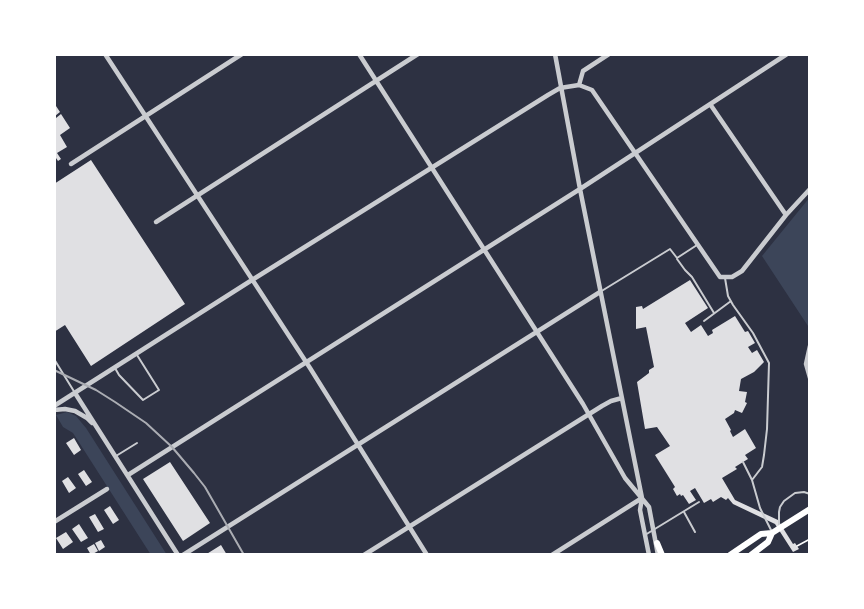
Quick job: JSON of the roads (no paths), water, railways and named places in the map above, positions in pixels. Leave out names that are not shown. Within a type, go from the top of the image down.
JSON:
[{"type":"main road","points":[[730,555],[761,534],[772,533],[810,509]]},
{"type":"main road","points":[[751,555],[768,542],[772,533]]},
{"type":"main road","points":[[657,543],[660,555]]},
{"type":"street","points":[[105,54],[428,555]]},
{"type":"street","points":[[71,164],[233,56],[242,54]]},
{"type":"street","points":[[359,54],[536,331],[627,482],[650,509],[657,543]]},
{"type":"street","points":[[156,222],[418,54]]},
{"type":"street","points":[[555,54],[642,498],[640,510],[649,555]]},
{"type":"street","points":[[579,85],[583,71],[609,54]]},
{"type":"street","points":[[128,475],[580,189],[710,104],[776,57],[787,54]]},
{"type":"street","points":[[54,408],[252,280],[560,88],[579,85],[592,90],[719,275],[725,278],[742,271],[786,215],[810,189]]},
{"type":"street","points":[[710,104],[786,215]]},
{"type":"street","points":[[183,555],[600,292]]},
{"type":"street","points":[[810,346],[806,364],[810,378]]},
{"type":"street","points":[[75,393],[178,555]]},
{"type":"street","points":[[364,555],[611,400],[622,398]]},
{"type":"street","points":[[54,408],[75,411],[87,418],[101,433]]},
{"type":"street","points":[[54,522],[106,489]]},
{"type":"street","points":[[552,555],[642,498]]},
{"type":"lane","points":[[677,258],[698,244]]},
{"type":"lane","points":[[600,292],[670,249],[692,277],[714,313]]},
{"type":"lane","points":[[725,278],[728,296],[753,333],[769,363],[764,455],[762,467],[752,480]]},
{"type":"lane","points":[[704,321],[731,301]]},
{"type":"lane","points":[[115,368],[143,400],[159,390],[136,354]]},
{"type":"lane","points":[[54,359],[75,393]]},
{"type":"lane","points":[[116,456],[137,443]]},
{"type":"lane","points":[[743,462],[772,533]]},
{"type":"lane","points":[[779,528],[778,512],[784,501],[795,493],[810,494]]},
{"type":"lane","points":[[645,536],[699,502]]},
{"type":"lane","points":[[684,512],[695,532]]},
{"type":"railway","points":[[54,370],[96,390],[115,402],[146,423],[172,447],[205,487],[244,555]]}]
